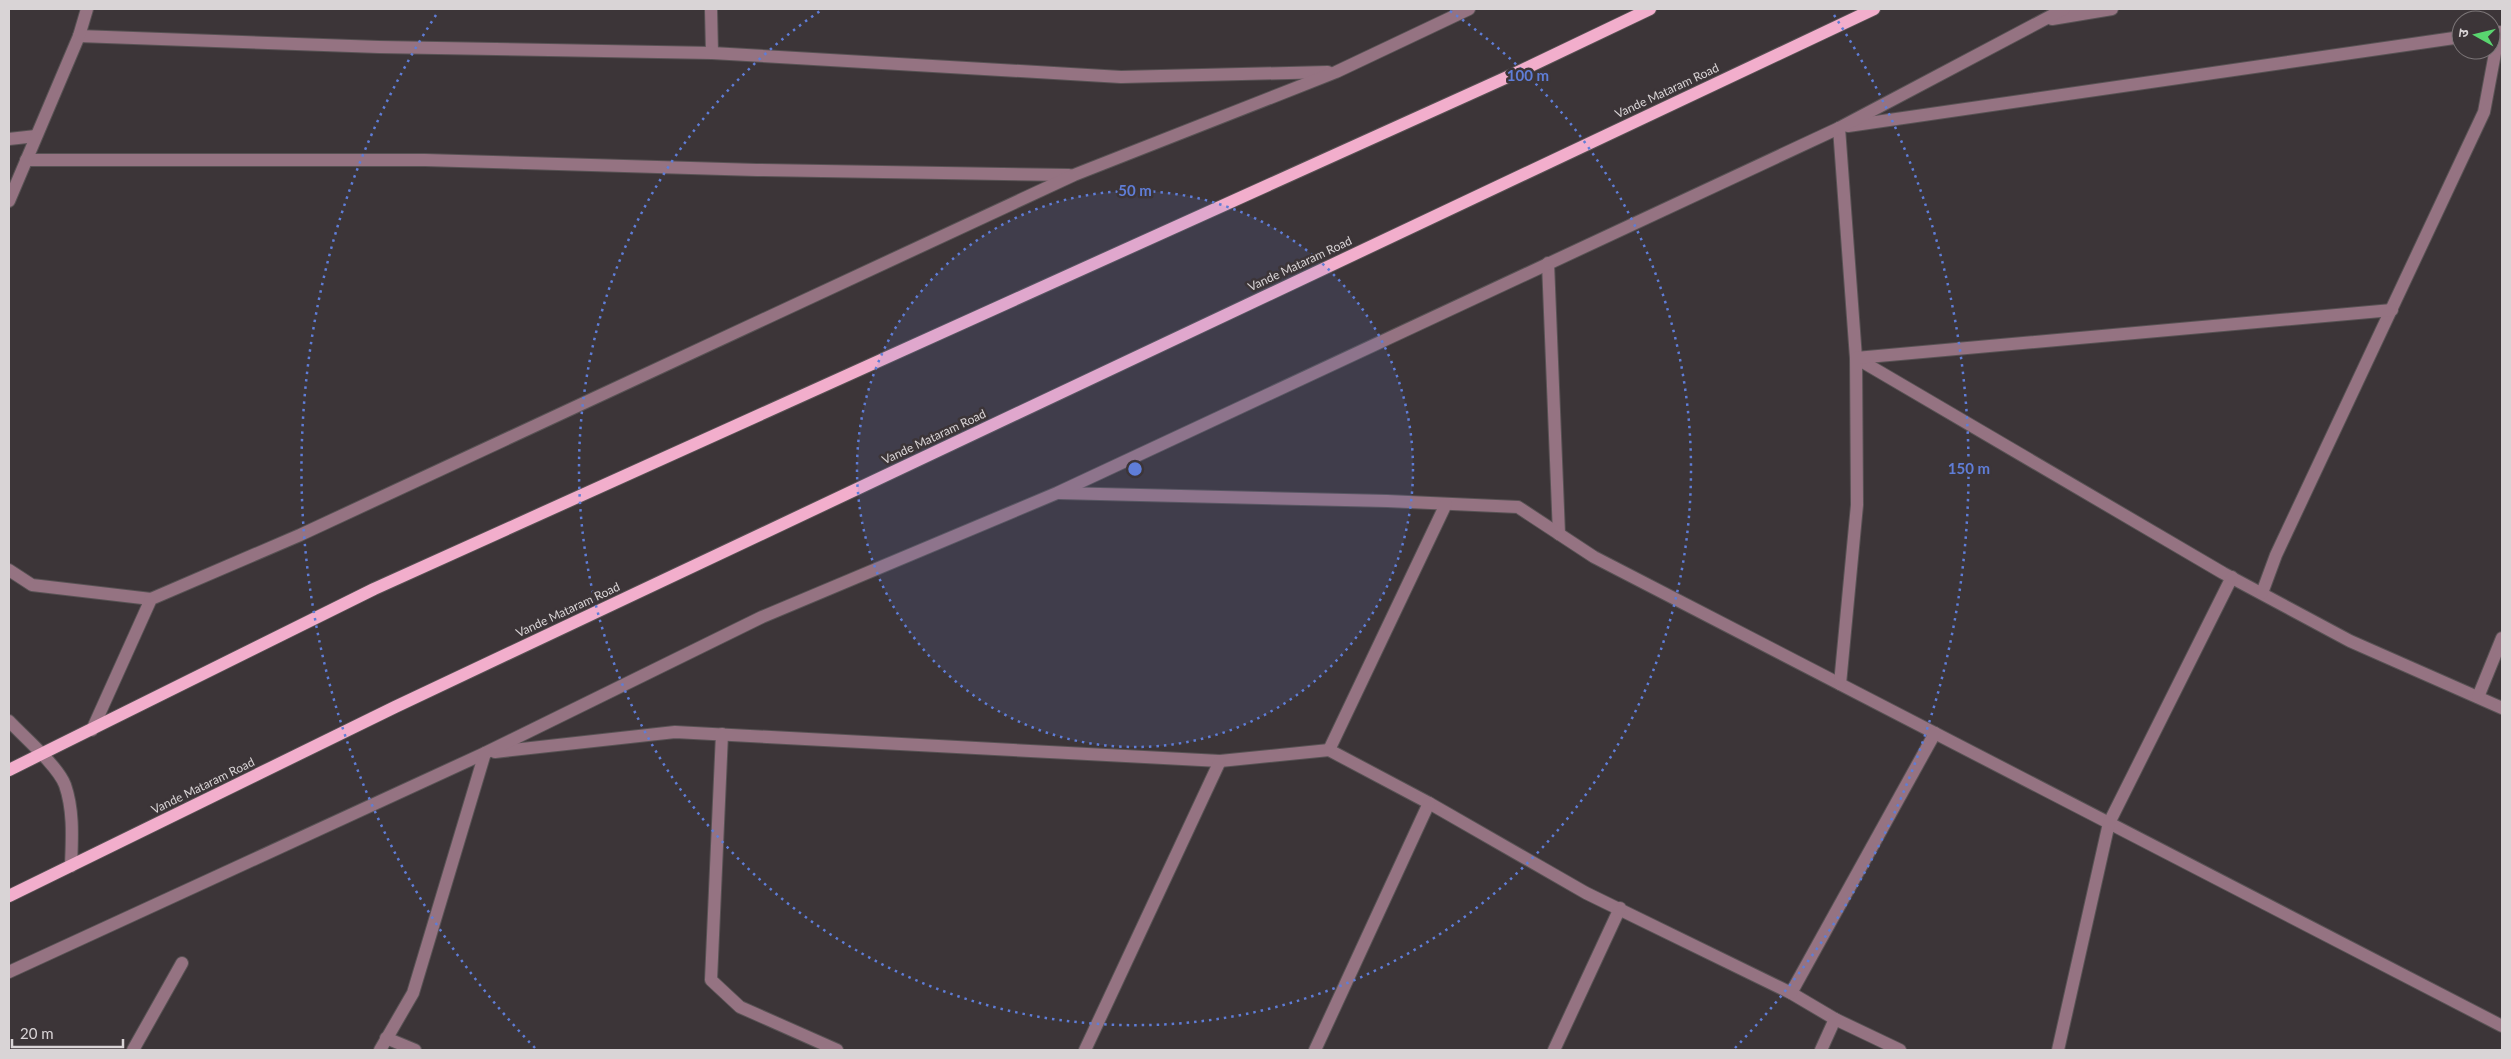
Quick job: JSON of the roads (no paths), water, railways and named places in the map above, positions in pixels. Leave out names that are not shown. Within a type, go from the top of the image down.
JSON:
[{"type":"main road","points":[[9,770],[374,589],[1514,74],[1650,9]]},
{"type":"main road","name":"Vande Mataram Road","points":[[9,896],[404,702],[1874,9]]},
{"type":"street","points":[[9,201],[79,36],[87,9]]},
{"type":"street","points":[[710,9],[712,53]]},
{"type":"street","points":[[9,570],[32,585],[151,599],[300,535],[1074,175],[1336,72],[1469,9]]},
{"type":"street","points":[[9,972],[486,754],[762,617],[1057,493],[1838,128],[2064,9]]},
{"type":"street","points":[[2040,21],[2112,9]]},
{"type":"street","points":[[79,36],[370,47],[712,53],[1121,77],[1336,72]]},
{"type":"street","points":[[1838,128],[2451,38]]},
{"type":"street","points":[[2262,593],[2276,555],[2484,112],[2492,60]]},
{"type":"street","points":[[1838,128],[1856,358],[1857,505],[1840,684]]},
{"type":"street","points":[[9,139],[36,136]]},
{"type":"street","points":[[26,160],[425,160],[757,170],[1074,175]]},
{"type":"street","points":[[1548,262],[1559,534]]},
{"type":"street","points":[[1856,358],[2392,310]]},
{"type":"street","points":[[1856,358],[2232,578],[2350,641],[2502,708]]},
{"type":"street","points":[[1057,493],[1518,507],[1594,557],[2502,1026]]},
{"type":"street","points":[[1329,750],[1446,504]]},
{"type":"street","points":[[2058,1050],[2109,823],[2232,578]]},
{"type":"street","points":[[92,730],[151,599]]},
{"type":"street","points":[[2478,697],[2502,638]]},
{"type":"street","points":[[9,721],[42,755],[64,784],[72,823],[71,866]]},
{"type":"street","points":[[486,754],[675,732],[1220,761],[1329,750],[1429,803],[1586,892],[1791,993],[1835,1019],[1900,1050]]},
{"type":"street","points":[[1791,993],[1935,733]]},
{"type":"street","points":[[722,734],[710,980],[740,1007],[837,1050]]},
{"type":"street","points":[[380,1050],[413,993],[486,754]]},
{"type":"street","points":[[1085,1050],[1220,761]]},
{"type":"street","points":[[1315,1050],[1429,803]]},
{"type":"street","points":[[1554,1050],[1620,908]]},
{"type":"street","points":[[133,1050],[182,963]]},
{"type":"street","points":[[1821,1050],[1835,1019]]},
{"type":"street","points":[[386,1038],[414,1050]]}]
